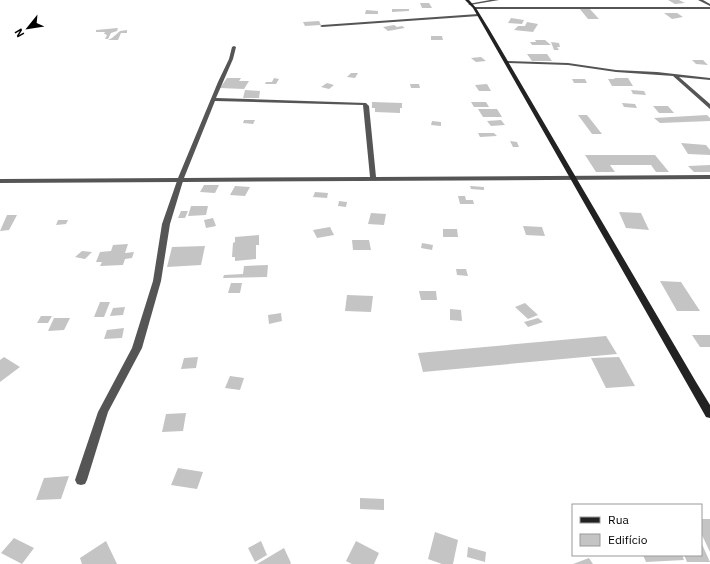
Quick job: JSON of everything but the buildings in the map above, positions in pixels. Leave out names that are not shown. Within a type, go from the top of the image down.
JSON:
[{"type":"main road","points":[[470,4],[537,113],[710,414]]},
{"type":"street","points":[[470,4],[497,0]]},
{"type":"street","points":[[700,0],[710,7]]},
{"type":"street","points":[[470,4],[710,7]]},
{"type":"street","points":[[322,26],[478,15]]},
{"type":"street","points":[[81,480],[103,412],[137,348],[157,281],[166,224],[180,181],[231,59],[234,47]]},
{"type":"street","points":[[507,62],[568,64],[616,71],[657,73],[710,79]]},
{"type":"street","points":[[675,76],[710,107]]},
{"type":"street","points":[[213,99],[364,104],[366,106],[373,179]]},
{"type":"street","points":[[0,181],[710,177]]}]
